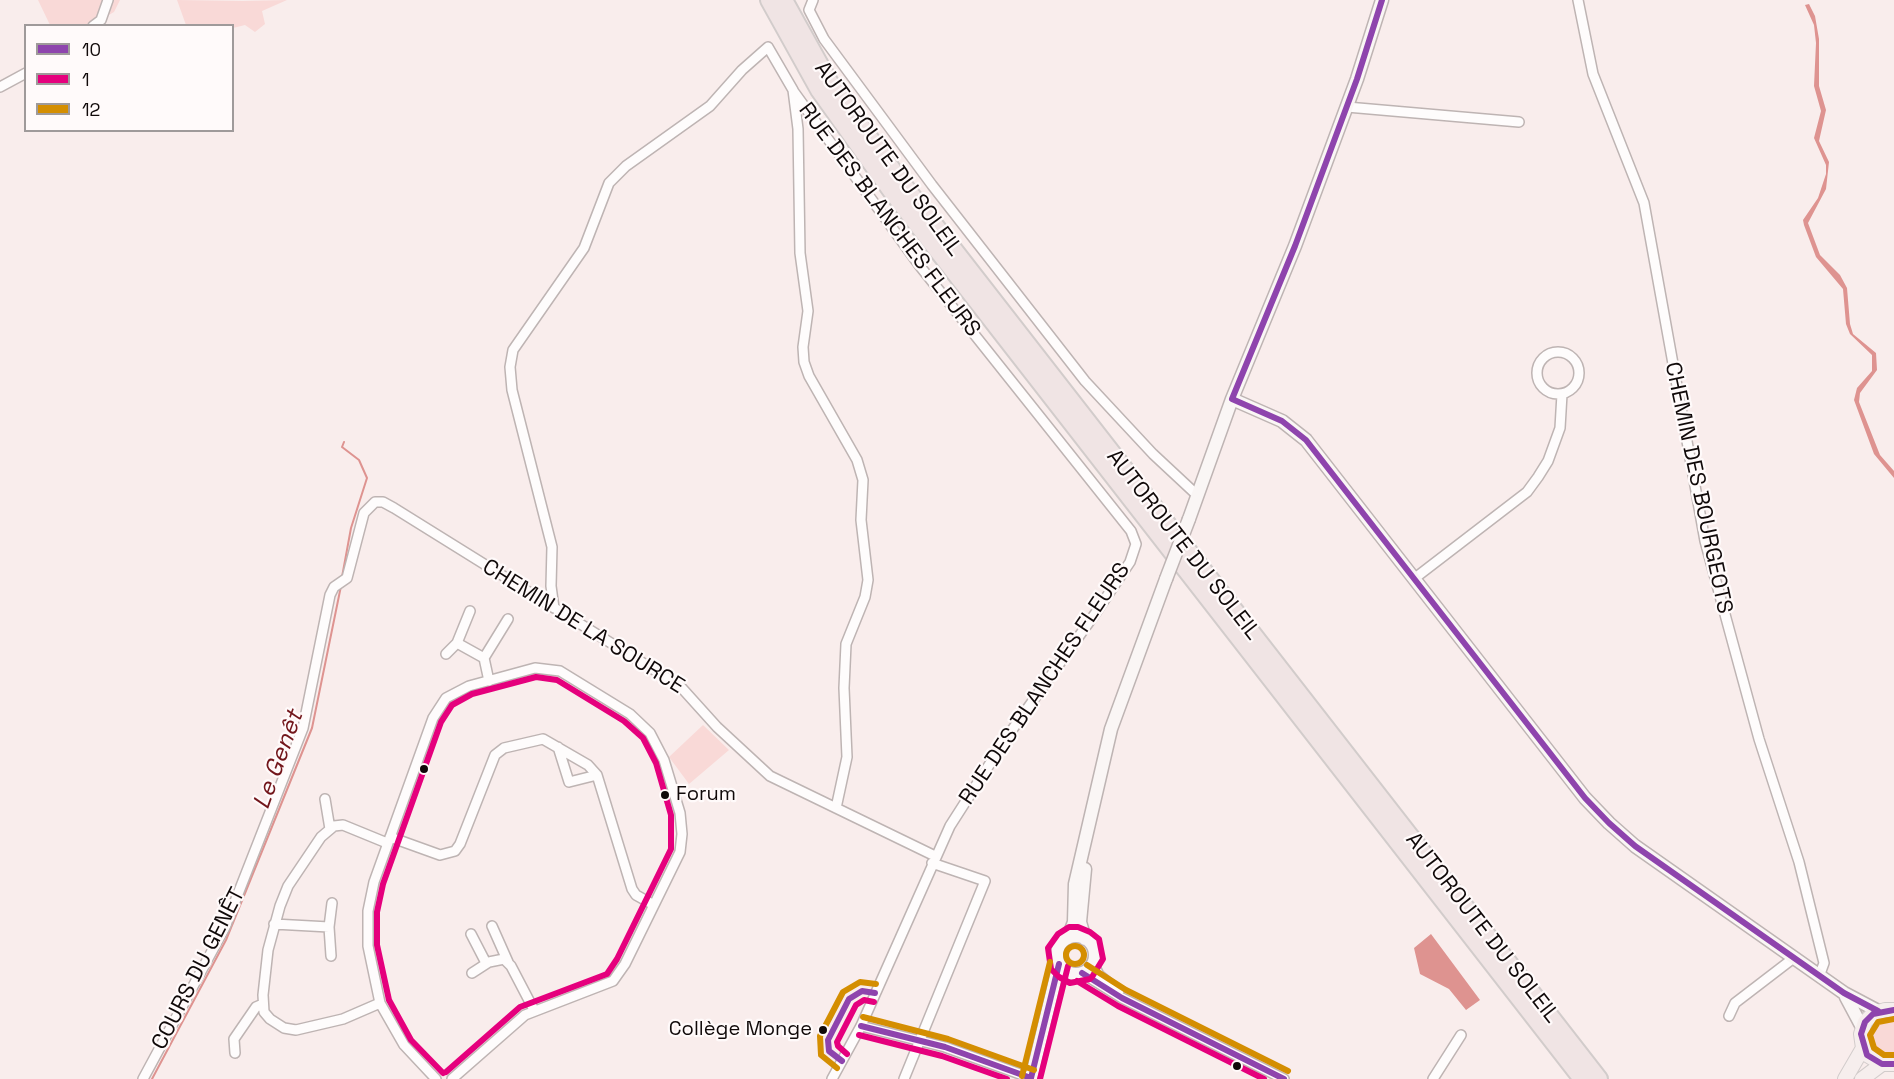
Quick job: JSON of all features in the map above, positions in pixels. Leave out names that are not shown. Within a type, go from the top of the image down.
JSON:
[{"type":"highway","name":"AUTOROUTE DU SOLEIL","points":[[769,0],[819,90],[886,184],[1582,1079]]},
{"type":"highway","name":"AUTOROUTE DU SOLEIL","points":[[784,0],[830,83],[902,183],[1599,1079]]},
{"type":"highway","points":[[1492,941],[1514,958],[1610,1079]]},
{"type":"main road","points":[[1031,1079],[1059,964],[1057,950],[1068,938],[1074,922],[1075,897],[1086,841],[1117,710],[1232,399],[1295,246],[1347,107],[1382,0]]},
{"type":"main road","points":[[1232,399],[1282,421],[1300,434],[1586,798],[1609,823],[1649,856],[1844,993],[1878,1011],[1894,1010]]},
{"type":"main road","points":[[1053,992],[1093,963],[1094,949],[1085,939],[1075,897]]},
{"type":"main road","points":[[1068,938],[1085,939]]},
{"type":"main road","points":[[1059,964],[1077,973]]},
{"type":"main road","points":[[1844,993],[1863,1027],[1863,1048],[1867,1055],[1891,1064]]},
{"type":"main road","points":[[1863,1027],[1869,1017],[1878,1011]]},
{"type":"main road","points":[[1845,1079],[1863,1048]]},
{"type":"main road","points":[[1863,1079],[1891,1064]]},
{"type":"street","points":[[96,24],[101,20],[108,0]]},
{"type":"street","points":[[813,0],[809,10],[824,39],[926,177],[1084,381],[1163,464],[1197,495]]},
{"type":"street","name":"CHEMIN DES BOURGEOTS","points":[[1578,0],[1593,74],[1645,209],[1705,541],[1759,739],[1799,862],[1824,963],[1820,974]]},
{"type":"street","points":[[554,608],[551,591],[552,547],[512,390],[510,367],[513,350],[579,256],[613,178],[626,166],[710,106],[742,69],[768,47],[793,90],[800,150],[800,253],[808,310],[804,362],[809,376],[857,460],[863,480],[861,520],[868,580],[865,597],[846,644],[844,688],[847,757],[836,808]]},
{"type":"street","points":[[0,87],[24,74]]},
{"type":"street","name":"RUE DES BLANCHES FLEURS","points":[[793,90],[919,265],[1136,540],[1136,548],[1130,561],[1079,637],[1007,736],[958,812],[934,859],[861,1026],[832,1079]]},
{"type":"street","points":[[1347,107],[1520,122]]},
{"type":"street","points":[[1554,352],[1569,354],[1576,361],[1580,371],[1575,386],[1563,394],[1547,391],[1540,384],[1537,374],[1541,360],[1554,352]]},
{"type":"street","points":[[1415,578],[1527,492],[1539,477],[1560,428],[1563,394]]},
{"type":"street","name":"CHEMIN DE LA SOURCE","points":[[375,502],[383,502],[394,508],[680,686],[699,711],[765,772],[934,859],[985,881],[920,1041]]},
{"type":"street","name":"COURS DU GENÊT","points":[[142,1079],[225,927],[303,728],[330,595],[350,573],[364,513],[375,502]]},
{"type":"street","points":[[446,654],[457,643],[470,611]]},
{"type":"street","points":[[489,681],[484,658],[508,619]]},
{"type":"street","points":[[457,643],[484,658]]},
{"type":"street","points":[[436,1079],[404,1045],[380,1003],[370,966],[368,919],[374,882],[439,707],[446,698],[457,691],[536,668],[560,672],[630,714],[662,745],[677,803],[682,834],[680,852],[625,964],[613,981],[595,990],[534,1010],[513,1024],[452,1079]]},
{"type":"street","points":[[380,1003],[343,1019],[296,1030],[275,1023],[264,1012],[262,1004],[268,950],[273,924],[288,886],[309,853],[330,828],[338,825],[349,826],[440,855],[449,854],[460,844],[495,755],[504,748],[536,739],[547,740],[597,775],[632,889],[636,895],[654,905]]},
{"type":"street","points":[[558,747],[569,782],[597,775]]},
{"type":"street","points":[[325,799],[330,828]]},
{"type":"street","points":[[331,956],[329,927],[332,903]]},
{"type":"street","points":[[273,924],[329,927]]},
{"type":"street","points":[[492,926],[534,1010]]},
{"type":"street","points":[[471,934],[486,963]]},
{"type":"street","points":[[1730,1016],[1735,1004],[1795,957]]},
{"type":"street","points":[[472,973],[486,963],[499,959],[508,962]]},
{"type":"street","points":[[1093,963],[1099,975],[1130,1001]]},
{"type":"street","points":[[1077,973],[1284,1079]]},
{"type":"street","points":[[235,1053],[234,1039],[256,1007],[262,1004]]},
{"type":"street","points":[[861,1026],[920,1041],[1031,1079]]},
{"type":"street","points":[[1433,1079],[1461,1035]]},
{"type":"street","points":[[904,1079],[920,1041]]},
{"type":"shaded area","points":[[38,0],[120,0],[114,12],[93,24],[50,24]]},
{"type":"shaded area","points":[[177,0],[287,0],[262,11],[265,24],[255,32],[245,25],[234,28],[234,24],[186,24]]},
{"type":"shaded area","points":[[1809,4],[1815,16],[1819,39],[1819,86],[1826,110],[1819,141],[1829,162],[1826,189],[1808,223],[1820,255],[1840,275],[1847,288],[1853,334],[1876,353],[1877,370],[1860,393],[1859,402],[1880,455],[1894,471],[1894,478],[1874,454],[1854,400],[1857,388],[1872,371],[1872,355],[1850,334],[1846,324],[1843,289],[1816,257],[1803,220],[1818,198],[1826,174],[1826,165],[1814,138],[1821,111],[1814,86],[1816,43],[1814,25],[1805,5]]},
{"type":"shaded area","points":[[703,725],[729,750],[689,784],[669,757]]},
{"type":"shaded area","points":[[1431,934],[1480,1000],[1466,1010],[1449,989],[1420,974],[1414,948]]},
{"type":"shaded area","points":[[1888,1017],[1894,1018],[1894,1056],[1890,1057],[1875,1052],[1869,1038],[1874,1024]]},
{"type":"waterway","name":"Le Genêt","points":[[342,577],[351,528],[367,478],[359,460],[342,447],[344,442]]},
{"type":"waterway","name":"Le Genêt","points":[[152,1079],[226,940],[312,728],[341,586]]},
{"type":"transit line","name":"10","points":[[1232,399],[1295,246],[1357,79],[1382,0]]},
{"type":"transit line","name":"10","points":[[1232,399],[1282,421],[1306,440],[1585,798],[1609,823],[1635,846],[1844,993],[1878,1011]]},
{"type":"transit line","name":"1","points":[[443,1073],[411,1040],[389,1000],[377,945],[377,912],[383,884],[441,722],[452,705],[472,694],[536,677],[557,680],[624,721],[643,738],[656,763],[671,815],[671,849],[617,959],[607,974],[520,1007],[446,1072]]},
{"type":"transit line","name":"1","points":[[1090,979],[1070,983],[1051,969],[1048,948],[1058,934],[1069,927],[1078,927],[1099,939],[1103,959],[1092,977]]},
{"type":"transit line","name":"12","points":[[1075,946],[1081,949],[1084,955],[1081,961],[1075,964],[1069,961],[1066,955],[1069,949],[1075,946]]},
{"type":"transit line","name":"12","points":[[1022,1076],[1050,962]]},
{"type":"transit line","name":"10","points":[[1031,1078],[1059,964]]},
{"type":"transit line","name":"12","points":[[1087,965],[1126,990],[1288,1071]]},
{"type":"transit line","name":"1","points":[[1040,1079],[1068,966]]},
{"type":"transit line","name":"10","points":[[1082,973],[1122,998],[1284,1079]]},
{"type":"transit line","name":"1","points":[[1077,981],[1118,1006],[1264,1079]]},
{"type":"transit line","name":"12","points":[[837,1068],[821,1055],[820,1036],[843,992],[860,982],[876,984]]},
{"type":"transit line","name":"10","points":[[842,1061],[829,1051],[828,1040],[849,999],[862,991],[875,993]]},
{"type":"transit line","name":"1","points":[[847,1054],[837,1042],[856,1005],[864,1000],[874,1002]]},
{"type":"transit line","name":"10","points":[[1894,1010],[1873,1014],[1865,1022],[1861,1034],[1867,1055],[1882,1064],[1894,1064]]},
{"type":"transit line","name":"12","points":[[863,1017],[948,1039],[1034,1070]]},
{"type":"transit line","name":"12","points":[[1894,1019],[1878,1022],[1870,1035],[1874,1048],[1884,1055],[1894,1055]]},
{"type":"transit line","name":"10","points":[[861,1026],[945,1047],[1031,1078]]},
{"type":"transit line","name":"1","points":[[859,1035],[942,1056],[1007,1079]]},
{"type":"place","name":"Forum","points":[[665,795]]},
{"type":"place","name":"Collège Monge","points":[[823,1030]]}]
